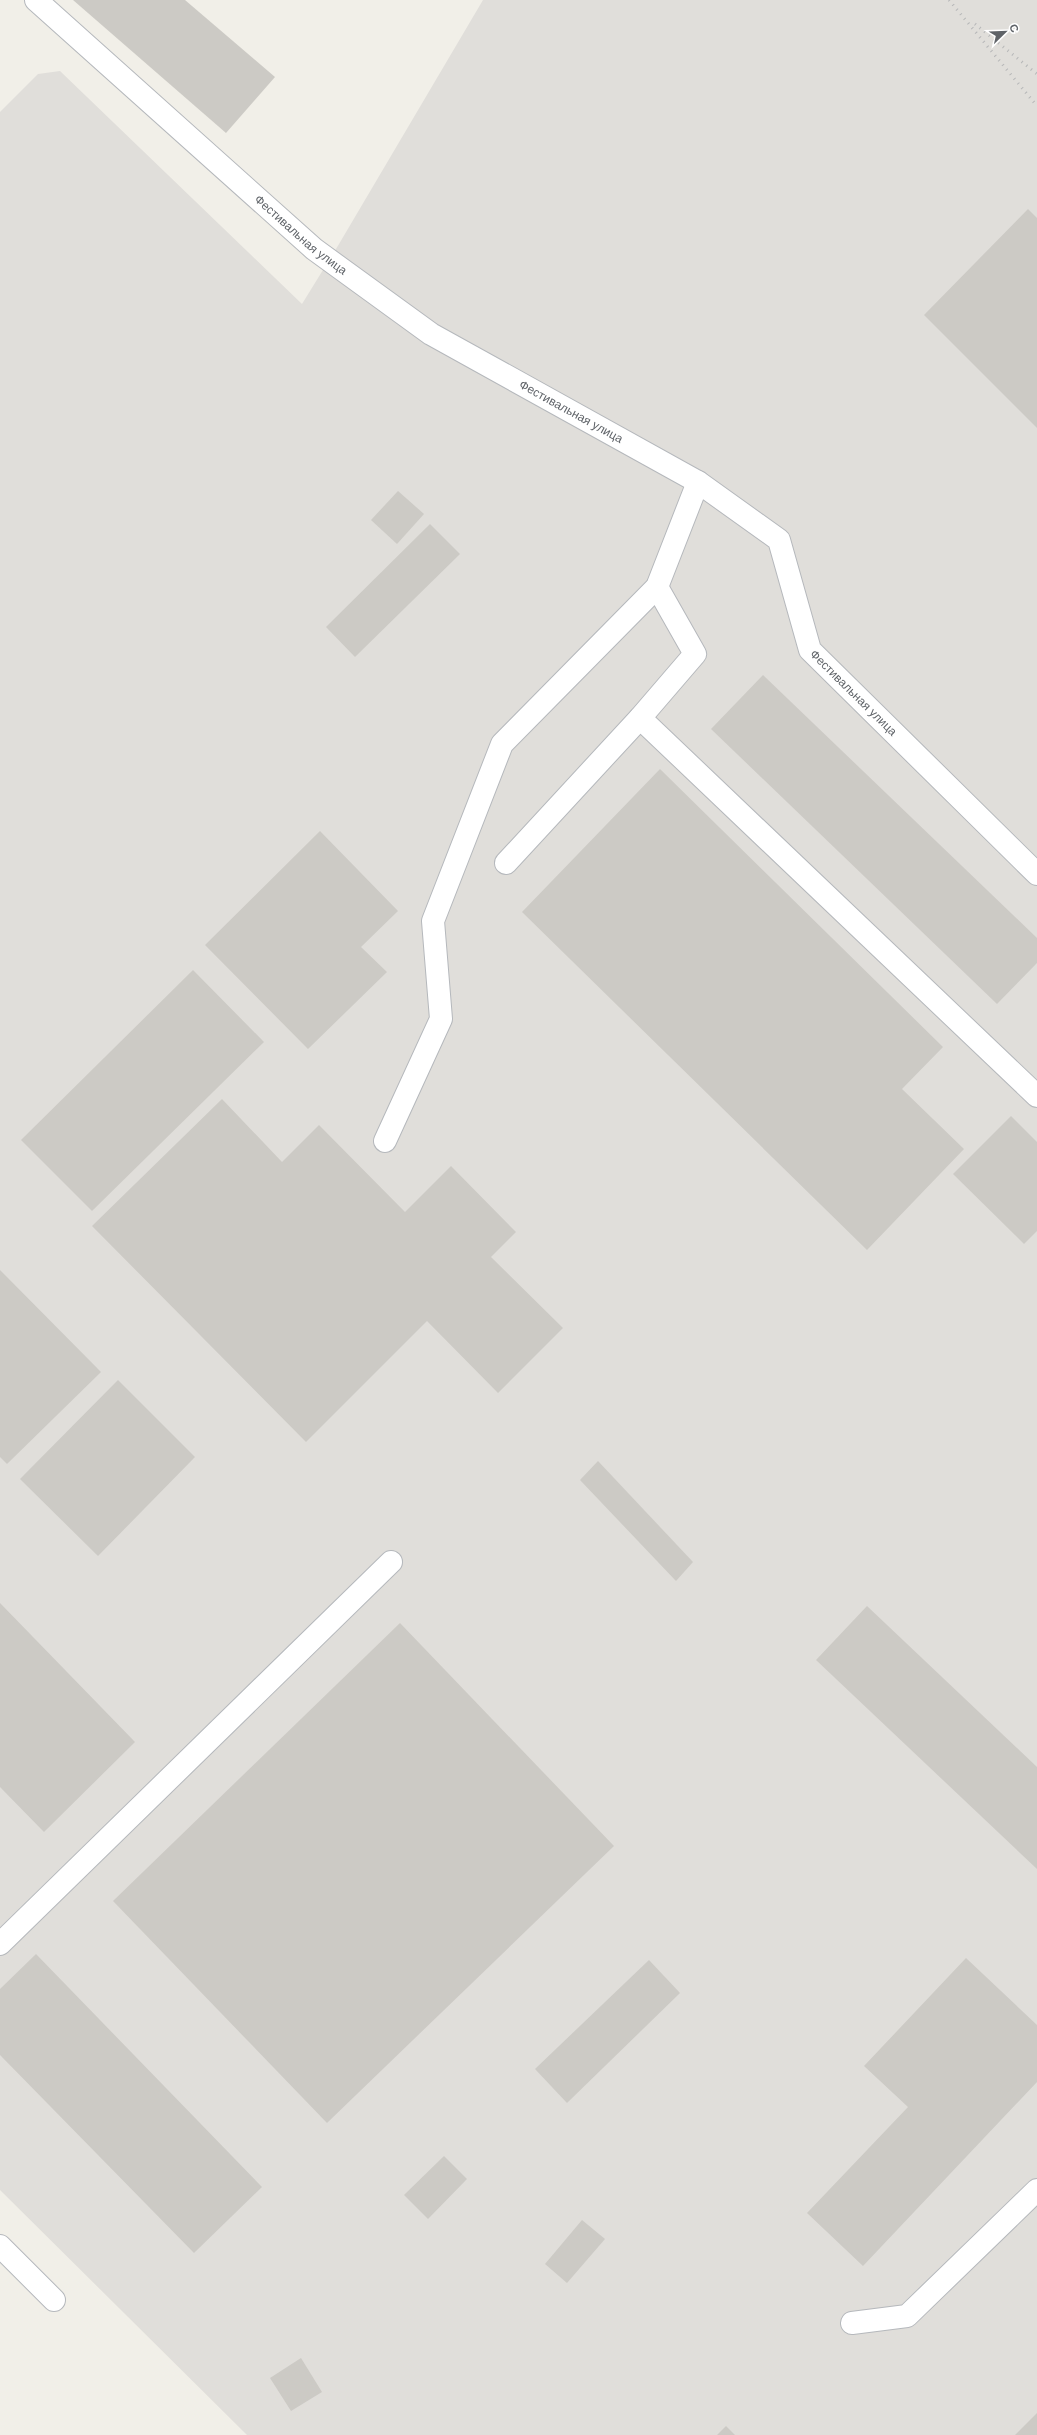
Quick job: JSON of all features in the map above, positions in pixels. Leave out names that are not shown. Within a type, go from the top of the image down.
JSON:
[{"type":"lane","name":"Фестивальная улица","points":[[36,0],[326,258],[431,334],[698,482],[779,540],[810,650],[1037,874]]},
{"type":"lane","points":[[385,1141],[441,1019],[433,921],[502,744],[657,587],[698,482]]},
{"type":"lane","points":[[506,863],[640,718],[695,654],[657,587]]},
{"type":"lane","points":[[640,718],[1037,1096]]},
{"type":"lane","points":[[0,1944],[391,1562]]},
{"type":"lane","points":[[852,2323],[907,2316],[1037,2190]]},
{"type":"lane","points":[[0,2246],[54,2300]]},
{"type":"shaded area","points":[[483,0],[1037,0],[1037,2435],[247,2435],[0,2190],[0,112],[38,74],[60,71],[302,304]]},
{"type":"building","points":[[73,0],[185,0],[275,77],[226,133]]},
{"type":"building","points":[[1028,209],[1037,218],[1037,428],[924,315]]},
{"type":"building","points":[[398,491],[424,514],[397,544],[371,520]]},
{"type":"building","points":[[430,524],[460,554],[355,657],[326,627]]},
{"type":"building","points":[[763,675],[1037,938],[1037,963],[997,1004],[711,729]]},
{"type":"building","points":[[660,769],[943,1047],[902,1089],[964,1149],[867,1250],[522,912]]},
{"type":"building","points":[[320,831],[398,911],[361,947],[387,972],[308,1049],[205,945]]},
{"type":"building","points":[[193,970],[264,1042],[92,1211],[21,1140]]},
{"type":"building","points":[[222,1099],[282,1162],[319,1125],[405,1212],[451,1166],[516,1232],[491,1257],[563,1328],[498,1393],[427,1321],[306,1442],[92,1226]]},
{"type":"building","points":[[1011,1116],[1037,1142],[1037,1231],[1024,1244],[953,1174]]},
{"type":"building","points":[[0,1270],[101,1372],[7,1464],[0,1457]]},
{"type":"building","points":[[118,1380],[195,1457],[98,1556],[20,1479]]},
{"type":"building","points":[[598,1461],[693,1562],[676,1581],[580,1480]]},
{"type":"building","points":[[0,1603],[135,1742],[44,1832],[0,1787]]},
{"type":"building","points":[[867,1606],[1037,1767],[1037,1869],[816,1660]]},
{"type":"building","points":[[400,1623],[614,1846],[327,2123],[113,1901]]},
{"type":"building","points":[[36,1954],[262,2187],[194,2253],[0,2055],[0,1989]]},
{"type":"building","points":[[966,1958],[1037,2025],[1037,2082],[863,2266],[807,2213],[908,2107],[864,2066]]},
{"type":"building","points":[[649,1960],[680,1993],[567,2103],[535,2069]]},
{"type":"building","points":[[444,2156],[467,2179],[428,2219],[404,2195]]},
{"type":"building","points":[[582,2220],[605,2239],[567,2283],[545,2264]]},
{"type":"building","points":[[301,2358],[322,2392],[291,2411],[270,2378]]},
{"type":"building","points":[[1037,2413],[1037,2435],[1015,2435]]},
{"type":"building","points":[[726,2426],[735,2435],[717,2435]]},
{"type":"railway","points":[[949,0],[1037,106]]},
{"type":"railway","points":[[975,24],[1037,74]]}]
